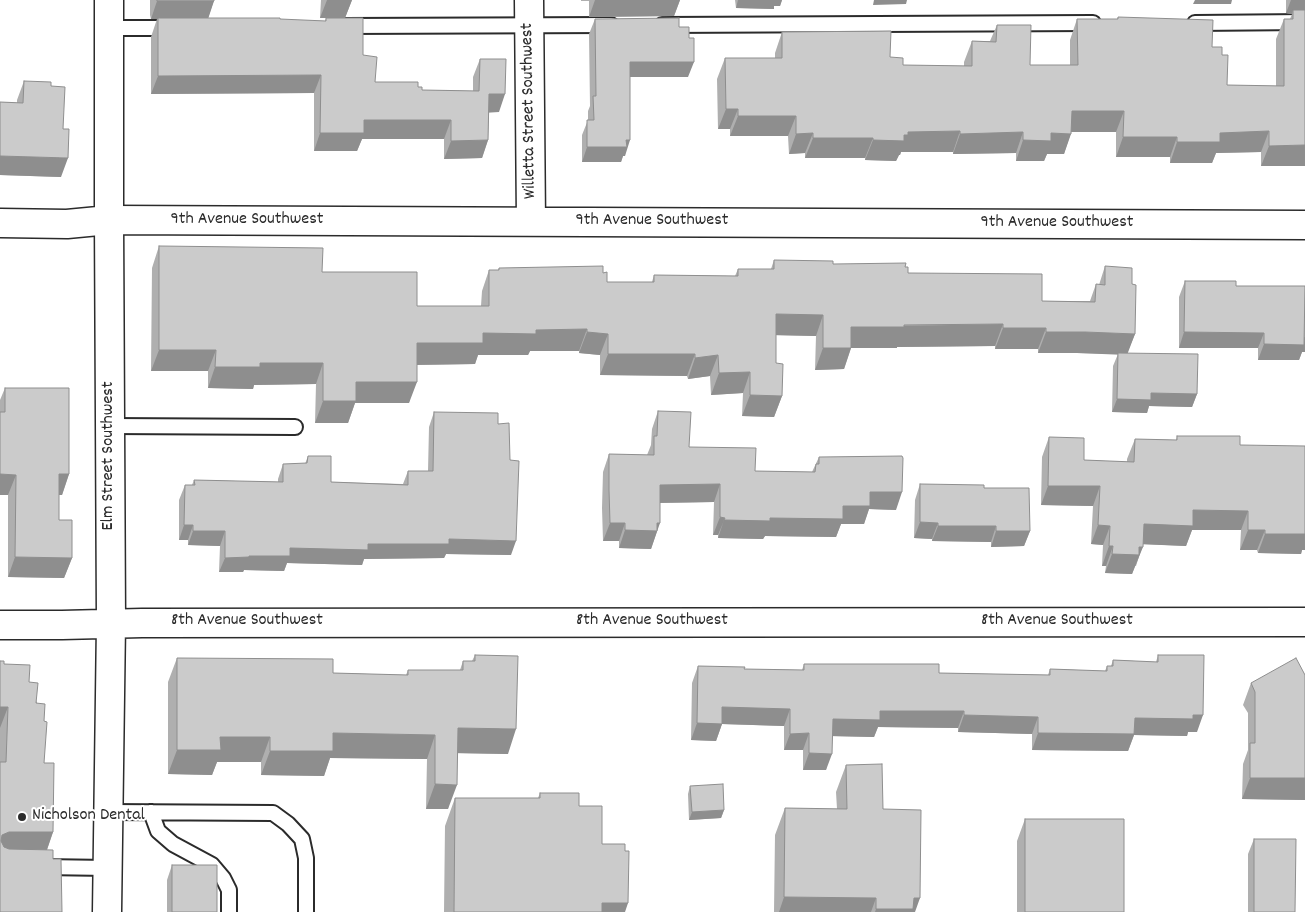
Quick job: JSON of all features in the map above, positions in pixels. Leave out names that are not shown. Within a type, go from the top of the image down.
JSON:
[{"type":"street","name":"Elm Street Southwest","points":[[107,912],[111,623],[109,0]]},
{"type":"street","name":"Willetta Street Southwest","points":[[529,13],[531,222]]},
{"type":"street","name":"9th Avenue Southwest","points":[[0,223],[67,224],[110,220],[1305,225]]},
{"type":"street","name":"8th Avenue Southwest","points":[[0,625],[111,623],[1305,622]]},
{"type":"lane","points":[[329,27],[529,13],[628,25]]},
{"type":"lane","points":[[1186,23],[1305,22]]},
{"type":"lane","points":[[648,25],[1106,23]]},
{"type":"lane","points":[[109,28],[189,27]]},
{"type":"lane","points":[[110,426],[295,427]]},
{"type":"lane","points":[[108,812],[273,813],[288,824],[302,840],[306,858],[306,912]]},
{"type":"lane","points":[[152,812],[158,831],[173,844],[212,865],[223,878],[229,890],[229,912]]},
{"type":"lane","points":[[29,866],[108,868]]},
{"type":"building","points":[[214,0],[214,1],[157,1]]},
{"type":"building","points":[[1293,10],[1305,10],[1305,145],[1269,146],[1269,131],[1220,133],[1220,142],[1177,142],[1177,137],[1123,137],[1124,111],[1072,111],[1071,134],[1051,133],[1051,141],[1023,140],[1023,132],[960,134],[960,131],[908,132],[908,135],[904,135],[904,141],[873,140],[873,138],[813,138],[813,133],[796,134],[796,116],[738,116],[738,109],[726,109],[725,58],[782,58],[782,32],[891,31],[890,57],[903,58],[903,65],[972,66],[972,41],[996,42],[997,25],[1031,25],[1030,65],[1078,65],[1077,19],[1118,19],[1118,17],[1213,20],[1212,47],[1222,47],[1222,55],[1228,55],[1227,85],[1284,86],[1284,19],[1293,19]]},
{"type":"building","points":[[158,18],[280,18],[326,21],[326,18],[363,18],[363,55],[377,57],[375,82],[418,82],[418,87],[422,87],[422,90],[479,91],[480,59],[506,59],[505,94],[489,94],[488,140],[451,141],[451,120],[364,120],[364,133],[320,133],[321,75],[158,76]]},
{"type":"building","points":[[679,18],[679,27],[689,27],[689,38],[694,38],[694,62],[630,62],[630,140],[626,140],[627,147],[587,147],[587,120],[594,120],[593,96],[596,96],[595,19]]},
{"type":"building","points":[[24,81],[51,82],[51,86],[65,87],[63,129],[69,129],[68,158],[0,156],[0,102],[23,103]]},
{"type":"building","points":[[159,246],[323,248],[322,272],[417,272],[417,306],[489,306],[489,270],[499,270],[499,268],[603,266],[603,273],[607,272],[607,282],[654,282],[654,275],[738,276],[738,269],[774,269],[774,260],[833,261],[833,264],[906,263],[905,267],[908,267],[908,273],[1042,274],[1042,301],[1095,302],[1096,284],[1105,285],[1105,266],[1132,268],[1132,284],[1136,285],[1135,334],[1046,332],[1046,328],[1003,328],[1003,324],[851,327],[851,348],[823,348],[823,315],[776,314],[776,363],[783,364],[782,396],[750,395],[750,372],[719,373],[718,355],[695,358],[695,354],[608,354],[608,334],[587,332],[587,329],[536,330],[536,334],[483,333],[483,343],[417,343],[417,382],[356,382],[356,401],[323,401],[323,363],[260,363],[260,367],[215,367],[216,350],[159,350]]},
{"type":"building","points":[[1185,281],[1236,281],[1236,286],[1305,286],[1304,345],[1264,344],[1264,333],[1184,332]]},
{"type":"building","points":[[1118,353],[1198,354],[1197,394],[1151,393],[1151,400],[1117,399]]},
{"type":"building","points":[[5,388],[69,388],[69,474],[59,474],[59,520],[72,520],[72,558],[15,557],[16,475],[0,474],[0,412],[5,412]]},
{"type":"building","points":[[658,411],[691,412],[689,447],[756,448],[755,471],[815,472],[816,464],[819,464],[819,457],[902,456],[902,492],[870,492],[870,506],[843,506],[843,519],[770,518],[770,521],[724,520],[725,518],[720,517],[720,484],[660,485],[660,523],[657,523],[657,531],[625,530],[625,523],[610,523],[609,454],[654,455],[654,436],[657,436]]},
{"type":"building","points":[[434,412],[498,413],[498,424],[509,423],[510,460],[519,461],[516,541],[449,539],[449,544],[368,544],[368,550],[290,548],[290,556],[225,558],[225,531],[193,531],[193,525],[184,525],[185,485],[195,485],[194,480],[283,482],[283,464],[307,463],[308,456],[331,456],[331,482],[408,485],[408,471],[433,471]]},
{"type":"building","points":[[1177,436],[1240,436],[1240,445],[1305,446],[1305,534],[1265,534],[1265,530],[1248,530],[1248,511],[1193,510],[1193,526],[1144,524],[1143,547],[1139,547],[1139,555],[1112,554],[1113,546],[1109,546],[1110,526],[1098,525],[1100,486],[1048,486],[1049,437],[1084,438],[1084,460],[1134,462],[1135,439],[1177,440]]},
{"type":"building","points":[[920,484],[984,485],[984,488],[1029,488],[1030,531],[996,531],[996,526],[938,526],[938,523],[920,522]]},
{"type":"building","points":[[475,655],[518,656],[516,729],[458,728],[457,785],[435,784],[435,735],[333,733],[333,751],[270,751],[270,737],[220,737],[221,750],[177,750],[177,658],[333,659],[333,673],[408,675],[408,670],[463,670],[463,661],[475,661]]},
{"type":"building","points":[[1158,655],[1204,655],[1203,715],[1193,715],[1193,719],[1135,718],[1134,734],[1038,733],[1038,717],[964,715],[964,711],[880,711],[880,720],[833,719],[832,754],[809,753],[809,733],[790,734],[790,709],[722,707],[722,724],[697,723],[698,666],[804,670],[804,664],[939,664],[939,673],[1050,675],[1050,669],[1107,671],[1107,666],[1113,666],[1113,660],[1158,662]]},
{"type":"building","points":[[1296,658],[1305,675],[1305,778],[1250,778],[1250,743],[1255,743],[1255,692],[1251,683]]},
{"type":"building","points":[[0,661],[4,661],[4,664],[30,665],[29,682],[38,683],[36,703],[45,704],[44,721],[47,722],[44,763],[54,763],[53,832],[9,832],[2,835],[1,841],[4,847],[9,849],[53,850],[53,859],[61,859],[62,912],[0,912],[0,762],[6,762],[8,707],[0,707]]},
{"type":"building","points":[[882,764],[883,809],[921,810],[920,898],[914,898],[913,909],[876,909],[876,898],[784,897],[785,808],[847,809],[846,765]]},
{"type":"building","points":[[723,784],[724,810],[692,812],[690,786]]},
{"type":"building","points":[[540,793],[579,793],[579,806],[602,806],[602,844],[625,844],[625,851],[629,851],[628,903],[602,903],[602,912],[454,912],[455,798],[540,798]]},
{"type":"building","points":[[1025,819],[1124,819],[1124,912],[1025,912]]},
{"type":"building","points":[[1254,839],[1296,839],[1295,912],[1254,912]]},
{"type":"building","points":[[172,865],[217,865],[217,912],[172,912]]},
{"type":"place","name":"Nicholson Dental","points":[[22,817]]}]
